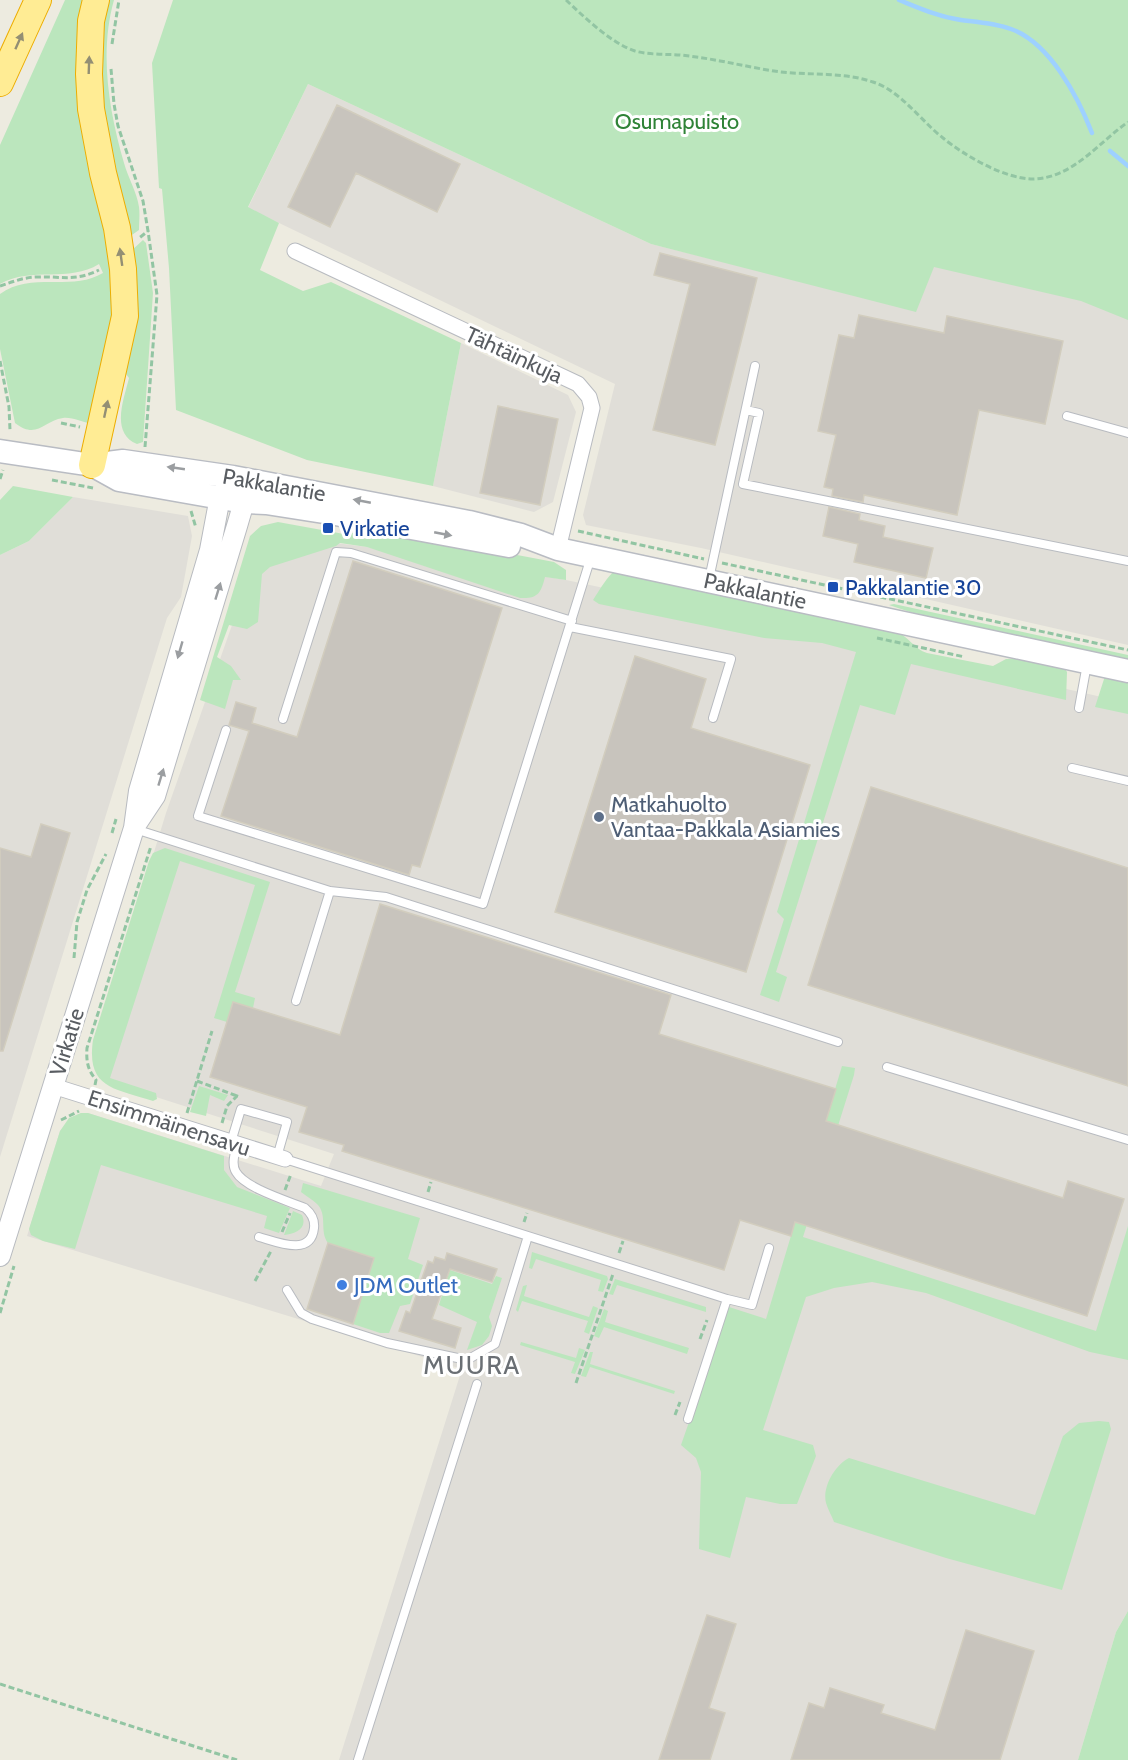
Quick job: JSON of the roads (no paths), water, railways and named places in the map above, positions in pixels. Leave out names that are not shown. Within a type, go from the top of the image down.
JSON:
[{"type":"highway","points":[[0,83],[38,0]]},
{"type":"highway","points":[[92,465],[125,315],[123,269],[117,228],[103,173],[91,109],[89,74],[91,21],[96,0]]},
{"type":"main road","name":"Pakkalantie","points":[[2,460],[92,465],[123,460],[233,477],[469,522],[521,535],[558,549],[1128,671]]},
{"type":"main road","name":"Pakkalantie","points":[[92,465],[118,480],[244,502],[319,511],[519,548],[558,549]]},
{"type":"street","name":"Tähtäinkuja","points":[[295,251],[578,384],[589,397],[591,408],[558,549]]},
{"type":"street","name":"Virkatie","points":[[0,1256],[134,828],[139,791],[210,550],[220,497],[233,477]]},
{"type":"street","points":[[233,477],[244,502]]},
{"type":"street","name":"Virkatie","points":[[134,828],[155,796],[244,502]]},
{"type":"street","name":"Ensimmäinensavu","points":[[53,1086],[234,1143],[284,1163]]},
{"type":"lane","points":[[708,581],[755,366]]},
{"type":"lane","points":[[746,410],[759,413],[744,484],[1128,561]]},
{"type":"lane","points":[[1067,416],[1128,433]]},
{"type":"lane","points":[[283,719],[336,552],[351,553],[571,624],[731,659],[713,718]]},
{"type":"lane","points":[[226,730],[198,816],[483,904],[591,556]]},
{"type":"lane","points":[[1079,708],[1088,662]]},
{"type":"lane","points":[[1072,768],[1128,781]]},
{"type":"lane","points":[[134,828],[330,891],[386,897],[838,1042]]},
{"type":"lane","points":[[296,1001],[330,891]]},
{"type":"lane","points":[[887,1067],[1128,1140]]},
{"type":"lane","points":[[259,1238],[303,1246],[313,1235],[315,1226],[312,1213],[305,1208],[245,1181],[236,1172],[233,1161],[234,1143],[241,1108],[286,1122],[284,1163],[528,1236],[727,1299],[752,1305],[769,1248]]},
{"type":"lane","points":[[286,1290],[301,1313],[312,1319],[387,1343],[467,1360],[495,1344],[528,1236]]},
{"type":"lane","points":[[688,1419],[727,1299]]},
{"type":"lane","points":[[358,1760],[477,1384]]},
{"type":"waterway","points":[[899,0],[945,17],[999,25],[1025,36],[1038,46],[1061,73],[1071,88],[1092,133]]},
{"type":"waterway","points":[[1110,151],[1128,166]]},
{"type":"place","name":"Virkatie","points":[[328,528]]},
{"type":"place","name":"Pakkalantie 30","points":[[833,587]]},
{"type":"place","name":"Matkahuolto Vantaa-Pakkala Asiamies","points":[[599,817]]},
{"type":"place","name":"JDM Outlet","points":[[342,1285]]},
{"type":"district","name":"MUURA","points":[[472,1365]]},
{"type":"park label","name":"Osumapuisto","points":[[677,121]]}]
